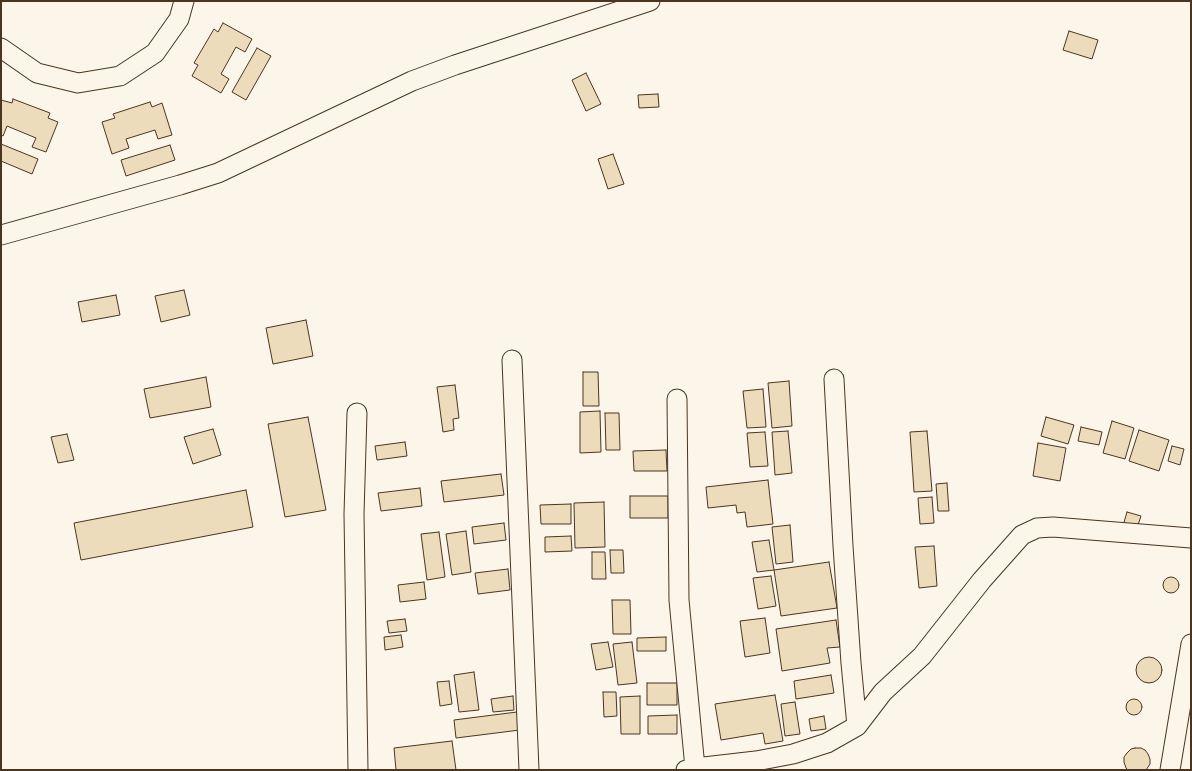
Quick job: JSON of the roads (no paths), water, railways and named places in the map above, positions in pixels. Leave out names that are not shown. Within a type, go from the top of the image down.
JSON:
[{"type":"street","points":[[1,48],[37,73],[78,82],[120,76],[155,53],[179,19],[184,1]]},
{"type":"street","points":[[1,235],[218,173],[412,81],[650,1]]},
{"type":"street","points":[[512,360],[529,770]]},
{"type":"street","points":[[834,379],[843,546],[857,726]]},
{"type":"street","points":[[677,399],[679,600],[690,769],[756,761],[793,754],[827,743],[857,726],[883,692],[922,656],[982,580],[1022,535],[1037,528],[1053,527],[1191,538]]},
{"type":"street","points":[[357,414],[354,523],[358,770]]},
{"type":"street","points":[[1170,770],[1191,644]]}]
